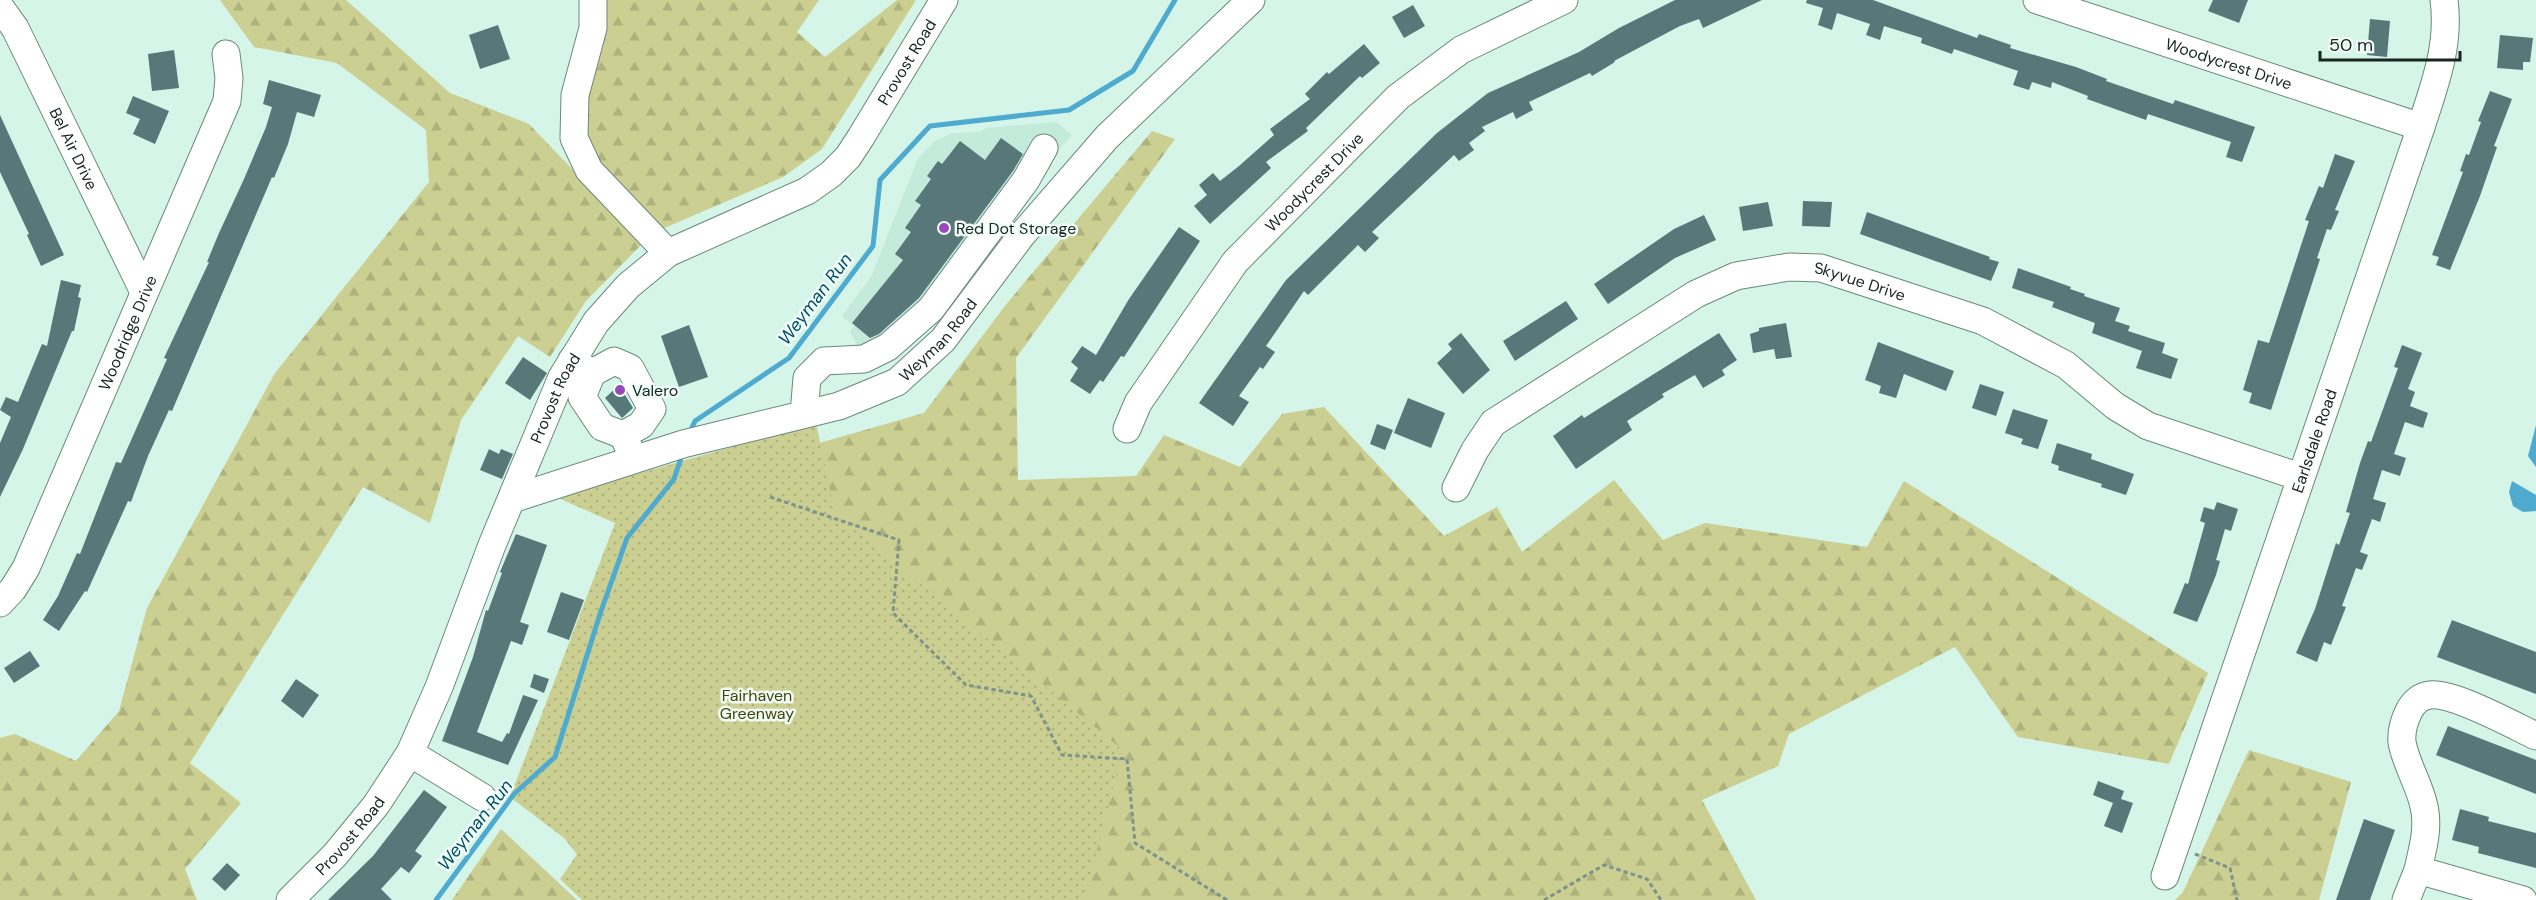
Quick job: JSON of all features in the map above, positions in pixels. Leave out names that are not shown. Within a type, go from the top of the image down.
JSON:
[{"type":"street","points":[[593,0],[593,28],[575,96],[574,138],[589,170],[668,253]]},
{"type":"street","name":"Provost Road","points":[[290,900],[335,855],[376,805],[410,753],[439,687],[492,545],[512,499],[582,366],[596,322],[628,286],[668,253],[807,191],[831,174],[848,157],[861,137],[944,0]]},
{"type":"street","name":"Weyman Road","points":[[512,499],[632,450],[714,436],[839,406],[897,382],[943,340],[1021,236],[1107,137],[1251,0]]},
{"type":"street","name":"Woodycrest Drive","points":[[1127,429],[1138,403],[1235,262],[1398,97],[1461,50],[1564,0]]},
{"type":"street","name":"Woodycrest Drive","points":[[2037,0],[2421,127]]},
{"type":"street","name":"Earlsdale Road","points":[[2165,876],[2421,127],[2443,56],[2447,23],[2444,0]]},
{"type":"street","name":"Bel Air Drive","points":[[0,8],[15,28],[144,292]]},
{"type":"street","name":"Woodridge Drive","points":[[0,603],[13,589],[26,568],[227,101],[229,78],[226,54]]},
{"type":"street","points":[[804,414],[807,378],[824,361],[864,358],[888,347],[931,309],[1026,180],[1044,147]]},
{"type":"street","name":"Skyvue Drive","points":[[1456,488],[1492,423],[1696,294],[1736,276],[1789,267],[1821,268],[1983,321],[2066,365],[2115,406],[2148,426],[2300,477]]},
{"type":"street","points":[[614,361],[630,368],[652,409],[641,425],[632,450],[602,427],[582,397],[582,366],[614,361]]},
{"type":"street","points":[[2406,900],[2418,870],[2426,831],[2425,809],[2403,744],[2404,720],[2410,708],[2419,698],[2431,695],[2446,697],[2536,736]]},
{"type":"street","points":[[410,753],[482,797]]},
{"type":"street","points":[[2418,870],[2523,900]]},
{"type":"path","points":[[770,497],[899,540],[893,613],[966,685],[1031,696],[1062,755],[1127,759],[1135,843],[1227,900]]},
{"type":"path","points":[[2176,846],[2230,868],[2238,900]]},
{"type":"path","points":[[1544,900],[1604,865],[1647,879],[1661,900]]},
{"type":"shaded area","name":"Red Dot Storage","points":[[1056,122],[1072,135],[1032,180],[960,279],[864,359],[850,331],[854,326],[842,316],[872,275],[918,158],[935,141],[952,133],[979,132],[987,128]]},
{"type":"green space","points":[[220,0],[346,0],[450,93],[529,124],[643,243],[586,301],[550,357],[518,336],[461,420],[430,523],[363,487],[190,763],[241,803],[185,869],[197,900],[0,900],[0,738],[15,734],[76,761],[119,711],[147,608],[275,373],[429,182],[426,130],[337,63],[254,47]]},
{"type":"green space","points":[[605,0],[819,0],[797,32],[825,57],[897,0],[916,0],[822,149],[783,177],[662,229],[590,156],[581,111]]},
{"type":"green space","points":[[1152,131],[1175,139],[1016,358],[1018,480],[1136,476],[1164,435],[1240,467],[1282,414],[1324,407],[1444,536],[1497,507],[1522,552],[1614,480],[1663,540],[1705,523],[1867,547],[1904,481],[2208,673],[2169,764],[2018,737],[1955,647],[1789,734],[1778,766],[1702,800],[1756,900],[613,900],[561,834],[684,482],[924,413],[1008,302]]},
{"type":"green space","name":"Fairhaven Greenway","points":[[816,423],[835,514],[1123,750],[1084,900],[582,900],[560,879],[580,850],[510,797],[615,523],[556,497]]},
{"type":"green space","points":[[2249,750],[2351,782],[2319,900],[2175,900],[2183,892]]},
{"type":"green space","points":[[501,829],[577,900],[452,900]]},
{"type":"water","points":[[2536,425],[2536,467],[2528,456]]},
{"type":"water","points":[[2512,481],[2536,495],[2536,511],[2523,512],[2513,506],[2509,492]]},
{"type":"building","points":[[1675,0],[1762,0],[1703,28],[1699,19],[1680,26],[1614,61],[1592,76],[1590,73],[1529,102],[1533,110],[1516,119],[1513,112],[1482,127],[1485,131],[1469,143],[1474,150],[1459,161],[1454,155],[1372,232],[1379,238],[1365,252],[1358,245],[1308,295],[1304,291],[1266,346],[1275,352],[1263,369],[1260,367],[1239,396],[1249,402],[1233,426],[1199,403],[1286,280],[1437,133],[1488,93],[1579,52],[1619,28]]},
{"type":"building","points":[[1807,0],[1873,0],[1977,38],[1979,34],[2011,45],[2010,48],[2076,67],[2107,79],[2106,81],[2173,104],[2175,100],[2255,127],[2242,162],[2226,157],[2231,142],[2148,114],[2146,120],[2087,99],[2088,96],[2052,82],[2051,88],[2032,82],[2029,90],[2013,85],[2018,71],[1954,49],[1952,54],[1921,43],[1922,38],[1884,26],[1880,40],[1866,35],[1870,24],[1837,13],[1832,30],[1818,25],[1823,8],[1806,3]]},
{"type":"building","points":[[2213,0],[2248,0],[2239,23],[2208,11]]},
{"type":"building","points":[[1413,5],[1425,26],[1404,38],[1392,17]]},
{"type":"building","points":[[2370,19],[2390,21],[2387,57],[2367,55]]},
{"type":"building","points":[[498,25],[510,59],[480,69],[469,35]]},
{"type":"building","points":[[2500,35],[2533,38],[2530,62],[2523,62],[2523,70],[2497,68]]},
{"type":"building","points":[[1364,44],[1380,63],[1362,78],[1360,76],[1306,128],[1308,131],[1266,162],[1271,168],[1210,224],[1194,206],[1207,195],[1199,185],[1213,173],[1220,181],[1239,166],[1274,135],[1270,129],[1310,99],[1305,94],[1327,72],[1329,74]]},
{"type":"building","points":[[174,50],[179,88],[152,91],[148,54]]},
{"type":"building","points":[[269,80],[321,95],[314,117],[297,112],[288,144],[274,178],[272,177],[172,411],[169,410],[148,456],[131,502],[128,501],[87,592],[85,591],[59,631],[43,620],[58,596],[77,553],[80,554],[116,462],[121,463],[167,359],[164,358],[209,262],[207,262],[219,233],[266,127],[272,107],[263,104]]},
{"type":"building","points":[[2490,91],[2512,99],[2494,146],[2497,147],[2480,196],[2450,270],[2436,265],[2439,257],[2432,255],[2463,172],[2460,171],[2466,154],[2469,155],[2481,122],[2478,121]]},
{"type":"building","points":[[133,96],[169,111],[155,144],[133,134],[140,119],[126,113]]},
{"type":"building","points":[[0,115],[64,255],[41,266],[0,172]]},
{"type":"building","points":[[1001,138],[1023,154],[1013,171],[919,298],[879,334],[870,338],[852,323],[903,260],[895,254],[911,232],[905,228],[921,205],[915,201],[931,179],[927,176],[938,161],[942,164],[960,141],[985,160]]},
{"type":"building","points":[[2335,154],[2355,161],[2335,210],[2339,211],[2331,230],[2327,229],[2317,258],[2320,259],[2271,410],[2249,403],[2252,393],[2243,390],[2258,340],[2269,343],[2309,221],[2305,220],[2319,186],[2323,188]]},
{"type":"building","points":[[1803,201],[1832,202],[1830,227],[1802,226]]},
{"type":"building","points":[[1768,202],[1773,226],[1743,231],[1739,207]]},
{"type":"building","points":[[1867,212],[1999,262],[1991,281],[1860,234]]},
{"type":"building","points":[[1704,215],[1716,240],[1675,258],[1608,304],[1594,284],[1674,229]]},
{"type":"building","points":[[1179,227],[1200,241],[1124,357],[1121,356],[1103,382],[1100,380],[1090,394],[1070,381],[1078,368],[1071,362],[1082,346],[1096,355],[1129,299]]},
{"type":"building","points":[[2018,268],[2071,287],[2070,289],[2085,294],[2084,296],[2120,308],[2115,321],[2130,326],[2128,331],[2165,343],[2162,353],[2178,359],[2171,379],[2136,368],[2142,351],[2092,333],[2095,323],[2052,307],[2054,302],[2012,288]]},
{"type":"building","points":[[61,280],[81,285],[78,297],[81,298],[74,331],[72,331],[23,449],[0,497],[0,443],[11,417],[0,410],[6,397],[18,402],[42,344],[47,346]]},
{"type":"building","points":[[1566,301],[1578,319],[1515,361],[1503,341]]},
{"type":"building","points":[[1786,323],[1792,357],[1776,359],[1774,349],[1753,353],[1750,334],[1759,331],[1759,328]]},
{"type":"building","points":[[689,325],[708,377],[679,387],[661,336]]},
{"type":"building","points":[[1461,333],[1490,370],[1463,394],[1437,363],[1452,349],[1448,344]]},
{"type":"building","points":[[1719,333],[1737,360],[1722,370],[1725,375],[1703,388],[1695,375],[1662,394],[1664,397],[1627,421],[1632,430],[1576,469],[1553,436],[1582,415],[1584,418]]},
{"type":"building","points":[[1878,342],[1954,371],[1946,391],[1904,374],[1896,398],[1879,393],[1881,386],[1865,380]]},
{"type":"building","points":[[2402,345],[2422,353],[2408,389],[2415,392],[2410,406],[2428,413],[2423,428],[2405,422],[2394,454],[2406,458],[2400,476],[2382,470],[2373,499],[2386,503],[2380,522],[2372,519],[2360,552],[2368,555],[2362,570],[2356,568],[2342,606],[2346,607],[2331,645],[2324,642],[2317,662],[2296,653],[2315,609],[2336,543],[2339,545],[2350,513],[2346,512],[2360,463],[2368,441],[2371,442],[2398,368],[2394,367]]},
{"type":"building","points":[[523,357],[547,373],[530,400],[505,383]]},
{"type":"building","points":[[1980,384],[2004,392],[1996,416],[1972,408]]},
{"type":"building","points":[[619,385],[633,408],[622,418],[605,398]]},
{"type":"building","points":[[1408,398],[1445,413],[1431,448],[1394,433]]},
{"type":"building","points":[[2013,409],[2048,420],[2038,449],[2021,444],[2023,439],[2005,433]]},
{"type":"building","points":[[1377,424],[1393,430],[1385,450],[1370,444]]},
{"type":"building","points":[[2057,443],[2092,454],[2091,459],[2134,474],[2126,495],[2101,487],[2102,484],[2058,470],[2059,466],[2051,463]]},
{"type":"building","points":[[489,449],[499,454],[501,449],[513,454],[502,479],[480,470]]},
{"type":"building","points":[[2217,502],[2238,509],[2231,531],[2225,529],[2216,560],[2220,561],[2216,575],[2197,622],[2173,613],[2185,583],[2188,584],[2205,523],[2200,521],[2204,507],[2214,510]]},
{"type":"building","points":[[516,534],[547,545],[520,622],[529,625],[522,645],[511,641],[477,732],[502,742],[507,733],[509,734],[523,695],[538,700],[508,765],[442,741],[473,657],[486,610],[488,611],[502,573],[500,572]]},
{"type":"building","points":[[561,592],[584,600],[569,640],[547,632]]},
{"type":"building","points":[[2452,620],[2536,652],[2536,694],[2437,657]]},
{"type":"building","points":[[30,651],[40,666],[14,683],[4,668]]},
{"type":"building","points":[[534,674],[549,679],[544,693],[530,687]]},
{"type":"building","points":[[296,679],[319,695],[303,718],[281,701]]},
{"type":"building","points":[[2448,726],[2536,760],[2536,794],[2436,755]]},
{"type":"building","points":[[2098,781],[2124,791],[2121,799],[2133,803],[2122,833],[2104,826],[2113,803],[2093,795]]},
{"type":"building","points":[[424,790],[447,807],[415,851],[422,856],[409,873],[401,867],[381,889],[392,900],[328,900],[373,856]]},
{"type":"building","points":[[2460,809],[2489,817],[2488,821],[2536,833],[2536,868],[2478,853],[2479,847],[2452,840]]},
{"type":"building","points":[[2364,819],[2395,830],[2370,900],[2336,900]]},
{"type":"building","points":[[227,863],[240,875],[225,891],[212,879]]},
{"type":"waterway","name":"Weyman Run","points":[[690,432],[695,421],[789,358],[873,246],[880,180],[930,126],[1069,110],[1133,71],[1175,0]]},
{"type":"waterway","name":"Weyman Run","points":[[436,900],[514,794],[555,757],[600,614],[627,538],[674,479],[683,452]]},
{"type":"place","name":"Red Dot Storage","points":[[944,228]]},
{"type":"place","name":"Valero","points":[[620,390]]}]
